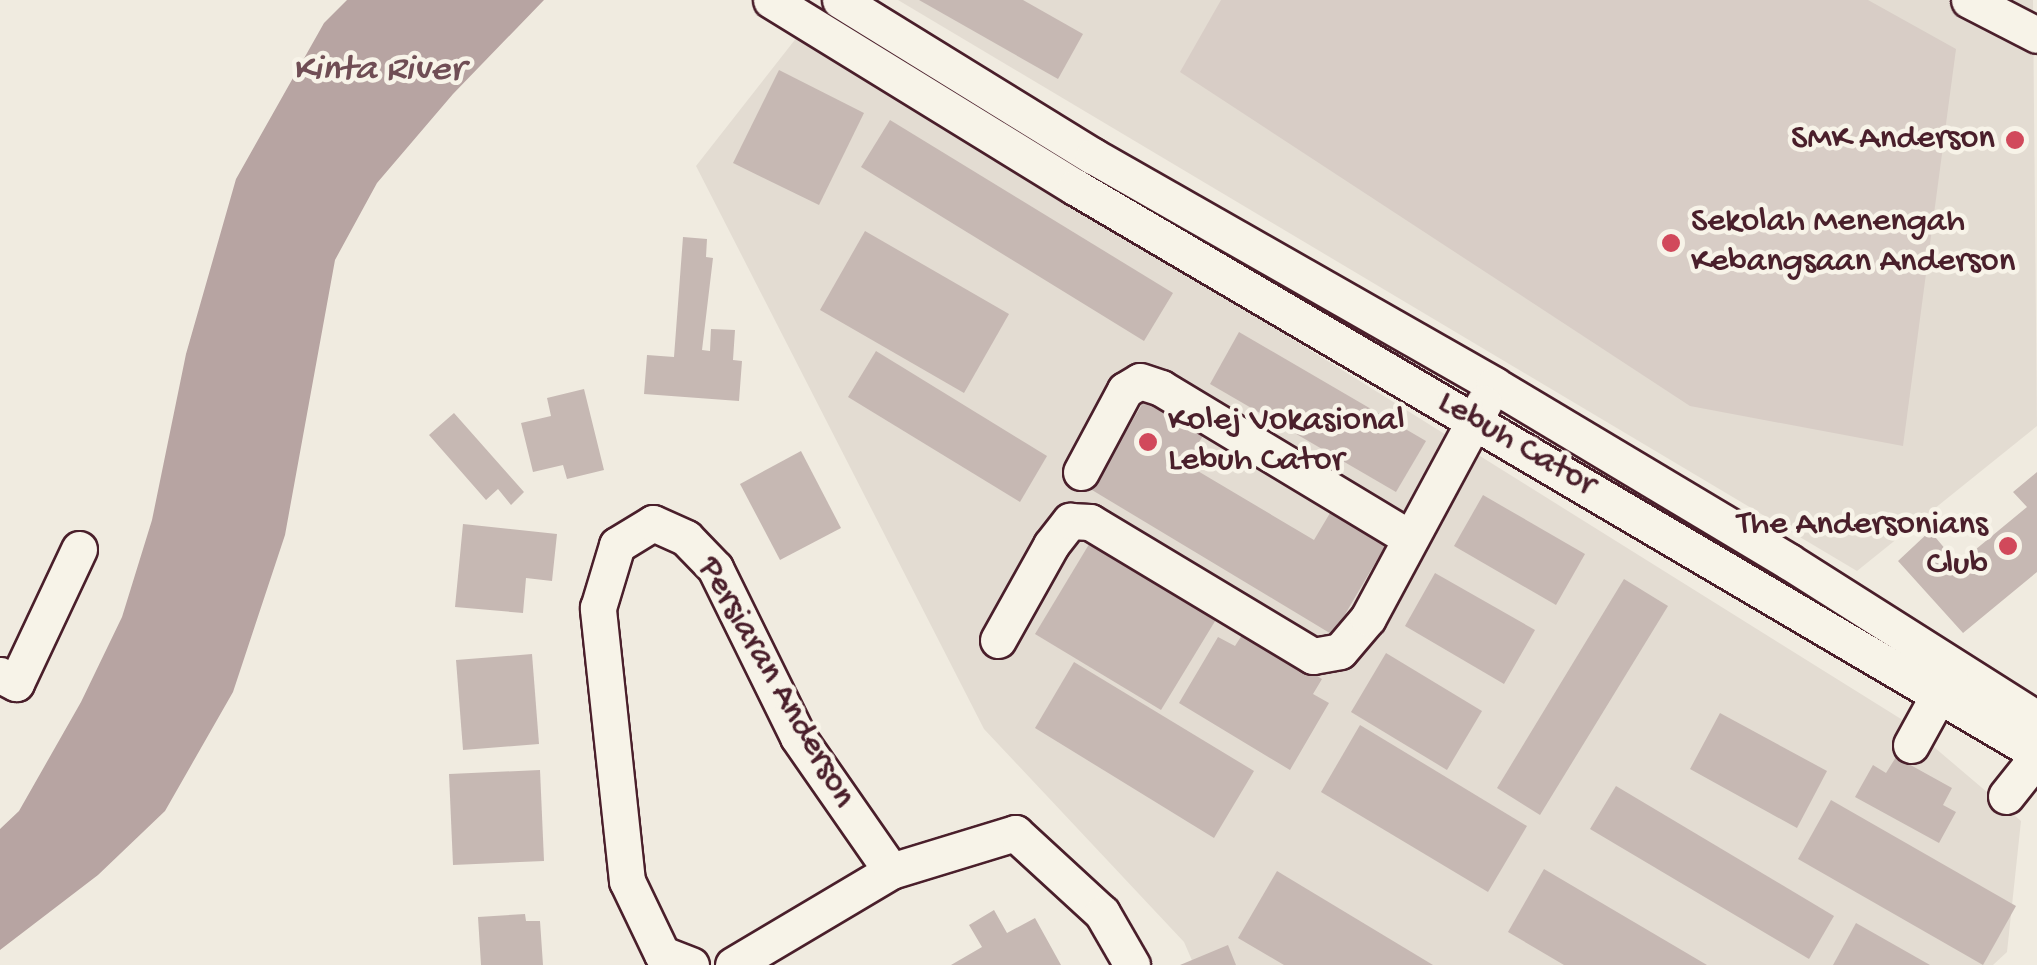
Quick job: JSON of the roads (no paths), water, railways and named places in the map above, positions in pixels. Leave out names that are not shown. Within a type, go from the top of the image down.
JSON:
[{"type":"street","points":[[772,0],[822,34]]},
{"type":"street","name":"Lebuh Cator","points":[[2037,719],[1947,679],[1473,420],[822,34],[840,0],[1093,156],[1494,385],[1947,679],[2037,755]]},
{"type":"street","points":[[1969,0],[2037,34]]},
{"type":"street","points":[[1081,472],[1125,390],[1140,381],[1161,388],[1410,538]]},
{"type":"street","points":[[998,640],[1050,545],[1070,520],[1090,522],[1314,656],[1340,650],[1368,618],[1494,385]]},
{"type":"street","name":"Persiaran Anderson","points":[[690,965],[662,954],[627,881],[598,608],[617,545],[653,524],[686,538],[714,568],[798,737],[892,872]]},
{"type":"street","points":[[0,675],[16,683],[79,549]]},
{"type":"street","points":[[1911,744],[1947,679]]},
{"type":"street","points":[[2006,796],[2037,755]]},
{"type":"street","points":[[733,965],[892,872],[1015,833],[1102,913],[1132,965]]},
{"type":"water","name":"Kinta River","points":[[347,0],[544,0],[453,94],[377,183],[335,260],[285,535],[233,692],[165,811],[98,875],[0,950],[0,829],[19,811],[81,702],[122,617],[152,520],[186,354],[236,179],[324,23]]},
{"type":"place","name":"SMK Anderson","points":[[2015,140]]},
{"type":"place","name":"Sekolah Menengah Kebangsaan Anderson","points":[[1671,243]]},
{"type":"place","name":"Kolej Vokasional Lebuh Cator","points":[[1148,442]]},
{"type":"place","name":"The Andersonians Club","points":[[2008,546]]}]
